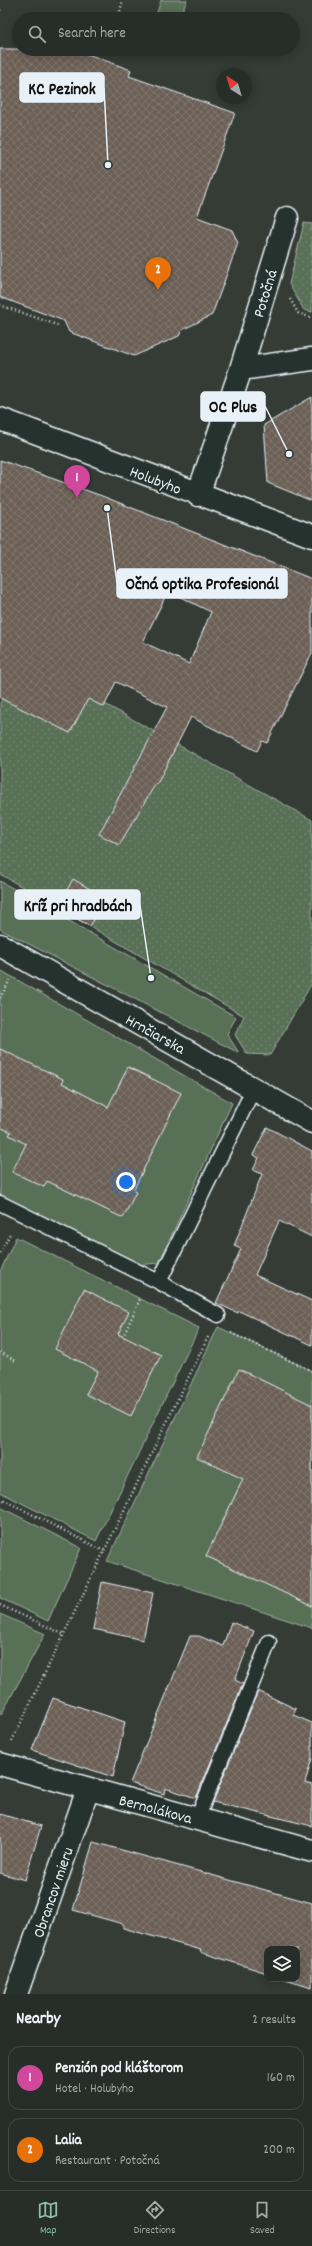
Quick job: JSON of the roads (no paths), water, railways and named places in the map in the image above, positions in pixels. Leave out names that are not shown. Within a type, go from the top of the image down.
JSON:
[{"type":"street","name":"Potočná","points":[[198,495],[241,369],[287,218]]},
{"type":"street","points":[[241,369],[312,359]]},
{"type":"street","name":"Holubyho","points":[[0,419],[198,495],[312,536]]},
{"type":"street","name":"Hrnčiarska","points":[[0,945],[312,1122]]},
{"type":"street","name":"Bernolákova","points":[[0,1764],[312,1851]]},
{"type":"street","name":"Obrancov mieru","points":[[16,1994],[88,1789]]},
{"type":"lane","points":[[159,1282],[254,1088]]},
{"type":"lane","points":[[0,1203],[159,1282],[218,1316]]},
{"type":"lane","points":[[197,1819],[269,1642]]},
{"type":"place","name":"KC Pezinok","points":[[108,165]]},
{"type":"place","name":"Lalia","points":[[158,290]]},
{"type":"place","name":"OC Plus","points":[[289,454]]},
{"type":"place","name":"Penzión pod kláštorom","points":[[77,498]]},
{"type":"place","name":"Očná optika Profesionál","points":[[107,508]]},
{"type":"place","name":"Kríž pri hradbách","points":[[151,978]]}]
